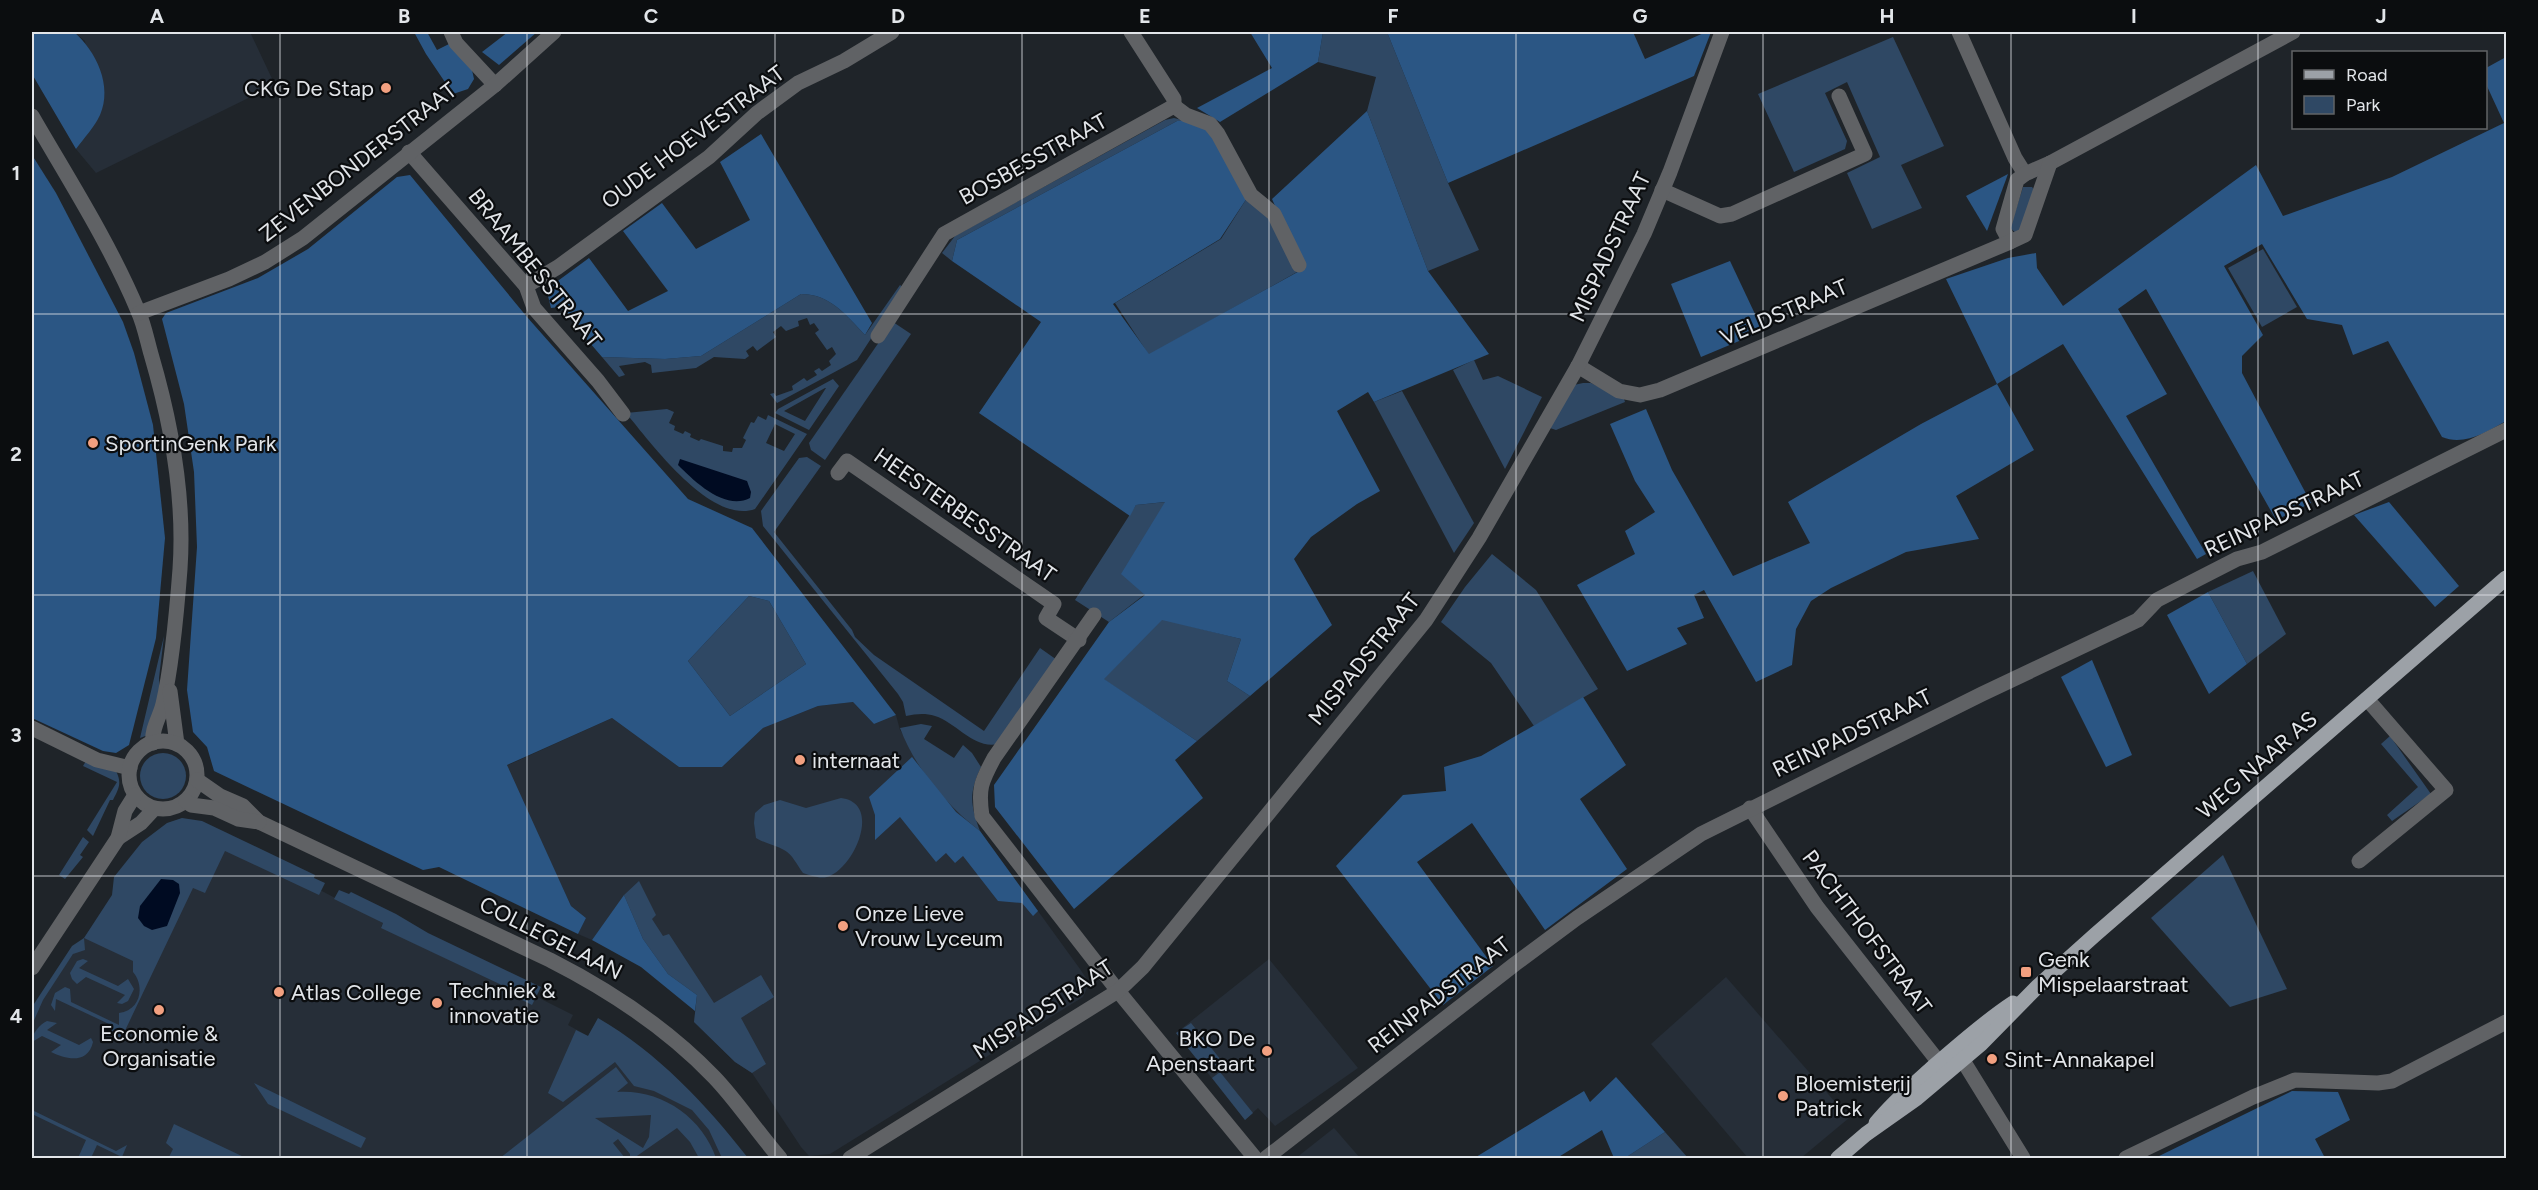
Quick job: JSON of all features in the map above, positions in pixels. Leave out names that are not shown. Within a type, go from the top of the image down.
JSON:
[{"type":"main road","name":"WEG NAAR AS","points":[[1838,1158],[1866,1134],[1898,1114],[1992,1034],[2038,986],[2506,578]]},
{"type":"main road","name":"WEG NAAR AS","points":[[1866,1134],[1891,1104],[1984,1022],[2038,986]]},
{"type":"street","points":[[451,32],[456,43],[495,85]]},
{"type":"street","name":"ZEVENBONDERSTRAAT","points":[[139,313],[229,279],[265,262],[303,238],[495,85],[554,32]]},
{"type":"street","name":"OUDE HOEVESTRAAT","points":[[526,286],[558,267],[709,157],[757,112],[798,83],[844,61],[892,32]]},
{"type":"street","points":[[1131,32],[1174,99],[1174,106],[1186,115],[1210,124],[1218,134],[1251,195],[1274,214],[1299,265]]},
{"type":"street","name":"MISPADSTRAAT","points":[[850,1158],[1118,991],[1143,967],[1426,620],[1479,538],[1578,366],[1644,234],[1722,32]]},
{"type":"street","points":[[1959,32],[2015,158],[2025,174]]},
{"type":"street","points":[[2010,242],[2003,228],[2017,180],[2025,174],[2050,163],[2293,32]]},
{"type":"street","points":[[1662,190],[1720,216],[1732,214],[1865,154],[1839,96]]},
{"type":"street","name":"BOSBESSTRAAT","points":[[878,336],[944,234],[1174,106]]},
{"type":"street","points":[[32,116],[99,229],[139,313],[162,391],[179,503],[180,567],[163,704],[152,737],[153,743]]},
{"type":"street","name":"BRAAMBESSTRAAT","points":[[409,153],[526,286],[534,308],[598,381],[623,414]]},
{"type":"street","name":"VELDSTRAAT","points":[[1578,366],[1619,391],[1640,395],[1660,390],[2010,242],[2025,235],[2050,163]]},
{"type":"street","name":"REINPADSTRAAT","points":[[1266,1158],[1577,918],[1701,834],[1750,808],[2138,620],[2157,600],[2237,559],[2262,552],[2506,430]]},
{"type":"street","name":"HEESTERBESSTRAAT","points":[[838,473],[847,460],[1054,604],[1046,618],[1079,640]]},
{"type":"street","points":[[1094,615],[1079,640],[994,758],[981,782],[979,795],[982,816],[1118,991],[1255,1158]]},
{"type":"street","points":[[168,671],[177,744]]},
{"type":"street","points":[[2359,861],[2446,790],[2367,699]]},
{"type":"street","points":[[32,728],[97,760],[130,768]]},
{"type":"street","points":[[161,741],[177,744],[193,759],[197,769],[197,780],[192,795],[186,801],[166,810],[154,809],[143,804],[131,787],[130,768],[134,758],[142,748],[153,743],[161,741]]},
{"type":"street","name":"COLLEGELAAN","points":[[197,780],[220,796],[243,806],[260,822]]},
{"type":"street","points":[[32,968],[118,838],[125,812],[135,795]]},
{"type":"street","name":"COLLEGELAAN","points":[[186,801],[191,805],[214,808],[238,819],[260,822],[597,984],[638,1010],[674,1039],[714,1077],[779,1158]]},
{"type":"street","name":"PACHTHOFSTRAAT","points":[[1750,808],[1817,907],[1939,1062]]},
{"type":"street","points":[[118,838],[141,823],[154,809]]},
{"type":"street","points":[[2126,1158],[2253,1097],[2295,1080],[2378,1083],[2392,1081],[2506,1023]]},
{"type":"street","points":[[1939,1062],[1962,1059],[2023,1158]]},
{"type":"shaded area","points":[[32,32],[74,32],[89,49],[100,70],[105,92],[104,104],[95,124],[76,149],[32,74]]},
{"type":"shaded area","points":[[74,32],[250,32],[275,85],[96,173],[76,149],[95,124],[85,41]]},
{"type":"shaded area","points":[[414,32],[427,32],[437,50],[449,44],[472,70],[474,79],[468,89],[453,94]]},
{"type":"shaded area","points":[[508,32],[537,32],[499,65],[482,52]]},
{"type":"shaded area","points":[[1250,32],[1323,32],[1318,62],[1220,122],[1197,108],[1272,68]]},
{"type":"shaded area","points":[[1387,32],[1633,32],[1645,59],[1706,32],[1711,32],[1694,76],[1448,183]]},
{"type":"shaded area","points":[[2506,57],[2506,421],[2467,439],[2442,437],[2388,341],[2353,355],[2342,325],[2307,319],[2262,244],[2224,266],[2263,335],[2242,356],[2242,373],[2311,503],[2276,520],[2146,289],[2118,309],[2167,394],[2126,416],[2206,554],[2197,559],[2063,344],[1997,384],[1946,279],[2008,258],[2036,253],[2037,268],[2063,306],[2256,165],[2283,216],[2392,177],[2504,123],[2487,86],[2487,67]]},
{"type":"shaded area","points":[[1367,111],[1428,271],[1489,354],[1374,402],[1368,392],[1337,411],[1380,491],[1357,504],[1311,537],[1294,559],[1332,625],[1250,696],[1227,681],[1241,639],[1162,620],[1104,679],[1197,741],[1175,760],[1203,798],[1074,909],[995,807],[994,785],[1109,622],[1145,595],[1121,574],[1165,502],[1136,505],[1130,516],[979,413],[1041,322],[952,261],[957,240],[1177,121],[1191,121],[1208,127],[1247,198],[1220,239],[1113,304],[1149,354],[1303,269],[1272,199]]},
{"type":"shaded area","points":[[761,134],[872,323],[865,335],[837,307],[821,298],[801,294],[701,356],[665,359],[602,357],[559,307],[551,308],[547,292],[555,283],[589,258],[628,311],[668,291],[623,231],[662,203],[696,249],[750,220],[720,162]]},
{"type":"shaded area","name":"SportinGenk Park","points":[[32,155],[56,193],[123,322],[134,353],[153,425],[165,538],[156,638],[129,745],[116,753],[103,751],[32,718]]},
{"type":"shaded area","points":[[2008,174],[1987,231],[1966,196]]},
{"type":"shaded area","points":[[410,175],[527,317],[688,499],[752,528],[896,715],[874,724],[853,702],[818,706],[763,728],[722,767],[679,767],[612,718],[507,765],[571,906],[586,918],[578,934],[439,867],[423,870],[214,771],[207,747],[193,732],[187,690],[197,547],[194,472],[184,404],[162,319],[166,313],[258,278],[308,249],[397,177]],"holes":[[[749,596],[769,601],[806,664],[730,716],[688,661]]]},
{"type":"shaded area","points":[[1730,261],[1763,331],[1701,357],[1671,284]]},
{"type":"shaded area","points":[[1997,384],[2034,450],[1956,496],[1979,539],[1906,552],[1831,588],[1811,601],[1796,629],[1792,665],[1756,682],[1704,590],[1694,595],[1704,618],[1677,628],[1687,644],[1627,671],[1577,585],[1635,554],[1625,531],[1655,512],[1635,481],[1610,424],[1646,409],[1672,470],[1733,576],[1810,543],[1788,502],[1921,424]]},
{"type":"shaded area","points":[[680,459],[747,481],[751,492],[750,498],[731,501],[711,493],[678,465]]},
{"type":"shaded area","points":[[2389,502],[2459,586],[2435,607],[2354,515]]},
{"type":"shaded area","points":[[2208,592],[2247,664],[2209,694],[2167,615]]},
{"type":"shaded area","points":[[2092,660],[2132,755],[2106,767],[2061,677]]},
{"type":"shaded area","points":[[1583,697],[1626,765],[1580,799],[1627,869],[1545,930],[1472,823],[1417,862],[1493,966],[1443,1005],[1336,866],[1403,795],[1446,791],[1444,767],[1481,756]]},
{"type":"shaded area","name":"Onze Lieve Vrouw Lyceum","points":[[853,702],[874,724],[896,715],[900,730],[941,792],[980,831],[1088,981],[1083,997],[830,1154],[809,1156],[752,1073],[735,1062],[694,1022],[697,995],[668,974],[643,939],[624,896],[592,940],[578,934],[586,918],[571,906],[506,766],[612,718],[679,767],[722,767],[763,728],[818,706]]},
{"type":"shaded area","points":[[912,757],[956,812],[980,831],[1038,911],[1033,916],[1022,903],[998,901],[963,856],[955,863],[946,853],[936,862],[900,817],[875,840],[875,815],[869,797]]},
{"type":"shaded area","name":"Atlas College","points":[[196,825],[383,923],[381,927],[512,990],[511,994],[531,1004],[535,996],[573,1015],[568,1025],[588,1036],[598,1019],[746,1158],[32,1158],[32,1013],[118,889]]},
{"type":"shaded area","points":[[161,879],[173,880],[179,884],[180,893],[167,926],[152,930],[144,926],[138,918],[140,906]]},
{"type":"shaded area","points":[[624,895],[643,939],[668,974],[697,995],[695,1011],[641,967],[592,940]]},
{"type":"shaded area","name":"BKO De Apenstaart","points":[[1269,959],[1358,1068],[1275,1126],[1258,1108],[1245,1120],[1176,1033]]},
{"type":"shaded area","points":[[1726,977],[1849,1118],[1801,1158],[1748,1158],[1651,1044]]},
{"type":"shaded area","points":[[1616,1077],[1665,1132],[1625,1158],[1614,1158],[1602,1130],[1557,1158],[1476,1157],[1584,1091],[1590,1102]]},
{"type":"shaded area","points":[[2292,1091],[2338,1092],[2350,1120],[2315,1139],[2325,1158],[2155,1158]]},
{"type":"shaded area","points":[[1334,1128],[1360,1158],[1296,1158]]},
{"type":"green space","points":[[1323,32],[1387,32],[1448,183],[1479,250],[1428,271],[1367,111],[1376,77],[1318,62]]},
{"type":"green space","points":[[1893,37],[1944,146],[1901,165],[1922,208],[1872,229],[1847,173],[1880,157],[1847,82],[1825,93],[1847,141],[1845,149],[1794,172],[1758,94]]},
{"type":"green space","points":[[1174,118],[1186,121],[1177,121],[957,240],[952,261],[942,253],[955,236],[1165,120]]},
{"type":"green space","points":[[2023,187],[2032,187],[2035,191],[2022,230],[2016,233],[2010,228]]},
{"type":"green space","points":[[1247,198],[1271,215],[1297,272],[1149,355],[1115,303],[1221,239]]},
{"type":"green space","points":[[2263,249],[2297,307],[2262,327],[2228,268]]},
{"type":"green space","points":[[900,285],[904,288],[857,360],[777,403],[770,394],[774,393],[776,396],[793,390],[792,386],[804,378],[807,381],[817,375],[814,371],[819,368],[822,371],[831,365],[829,361],[836,354],[832,347],[827,350],[815,333],[819,330],[814,323],[810,325],[807,318],[798,321],[799,326],[786,331],[781,326],[773,332],[776,337],[757,351],[753,346],[746,351],[749,356],[745,359],[714,357],[696,368],[652,373],[651,365],[645,362],[619,366],[625,375],[619,377],[602,357],[665,359],[701,356],[801,294],[821,298],[837,307],[865,335]]},
{"type":"green space","points":[[893,322],[911,334],[825,460],[811,450],[809,443]]},
{"type":"green space","points":[[1474,360],[1483,380],[1498,376],[1542,397],[1505,469],[1453,370]]},
{"type":"green space","points":[[833,379],[839,386],[809,430],[775,413],[778,409]],"holes":[[[826,388],[805,421],[784,411]]]},
{"type":"green space","points":[[1591,383],[1624,399],[1625,402],[1556,430],[1550,428],[1574,385]]},
{"type":"green space","points":[[1402,391],[1474,523],[1454,553],[1374,402]]},
{"type":"green space","points":[[667,409],[674,412],[669,423],[675,426],[674,430],[683,434],[685,431],[691,434],[690,437],[699,441],[701,439],[723,446],[723,451],[732,452],[733,448],[742,448],[746,440],[743,438],[751,422],[754,423],[758,416],[766,420],[768,415],[807,434],[755,509],[738,511],[720,505],[701,494],[666,461],[626,413]],"holes":[[[775,424],[795,434],[784,451],[766,443]]]},
{"type":"green space","points":[[807,457],[821,466],[774,532],[852,630],[855,637],[874,655],[984,731],[1040,648],[1057,660],[998,744],[981,743],[935,716],[921,714],[906,716],[903,702],[898,694],[763,526],[761,511],[799,458]]},
{"type":"green space","points":[[1166,502],[1150,528],[1145,594],[1109,622],[1075,600],[1136,505]]},
{"type":"green space","points":[[1492,554],[1536,590],[1598,689],[1534,726],[1491,663],[1441,622]]},
{"type":"green space","points":[[2253,571],[2286,634],[2247,664],[2208,592]]},
{"type":"green space","points":[[749,596],[769,601],[806,664],[730,716],[688,661]]},
{"type":"green space","points":[[1162,619],[1241,639],[1227,681],[1250,696],[1197,741],[1103,679]]},
{"type":"green space","points":[[164,636],[159,678],[160,694],[148,735],[140,738]]},
{"type":"green space","points":[[921,724],[932,726],[924,739],[954,758],[963,745],[972,753],[981,767],[974,784],[972,799],[980,831],[955,810],[933,785],[906,743],[900,728]]},
{"type":"green space","points":[[2390,736],[2431,794],[2392,821],[2387,815],[2418,787],[2381,744]]},
{"type":"green space","points":[[163,753],[179,760],[186,776],[179,792],[163,799],[147,792],[140,776],[147,760]]},
{"type":"green space","points":[[86,761],[116,771],[119,782],[115,796],[113,800],[110,800],[93,836],[87,830],[117,782],[83,766]]},
{"type":"green space","points":[[841,798],[854,803],[860,811],[862,823],[860,836],[846,862],[837,872],[827,877],[803,873],[787,852],[756,838],[755,813],[764,805],[780,800],[806,808]]},
{"type":"green space","points":[[182,818],[202,821],[315,875],[314,878],[325,883],[319,895],[225,851],[205,893],[193,888],[121,1039],[110,1036],[109,1024],[56,999],[55,1011],[51,1005],[55,993],[65,987],[70,989],[71,1002],[119,1025],[119,1013],[132,1007],[139,997],[139,984],[133,972],[133,961],[84,938],[112,895],[114,877],[142,842],[167,823]]},
{"type":"green space","points":[[83,837],[89,842],[80,855],[83,857],[65,879],[59,875]]},
{"type":"green space","points":[[2223,855],[2287,989],[2230,1007],[2151,918]]},
{"type":"green space","points":[[639,881],[656,915],[652,919],[663,936],[669,934],[714,1003],[761,975],[774,997],[741,1018],[766,1064],[752,1073],[735,1062],[694,1022],[697,995],[668,974],[643,939],[624,895]]},
{"type":"green space","points":[[339,890],[349,894],[351,892],[428,933],[541,987],[532,1005],[510,994],[512,990],[381,928],[383,923],[334,899]]},
{"type":"green space","points":[[84,938],[85,950],[73,954],[43,1000],[32,1025],[32,1007],[72,946]]},
{"type":"green space","points":[[83,959],[88,961],[79,968],[118,986],[128,979],[134,989],[128,1001],[122,1004],[117,1003],[125,995],[86,977],[77,984],[70,973],[77,961]]},
{"type":"green space","points":[[598,1018],[661,1063],[698,1099],[748,1158],[722,1158],[709,1130],[692,1110],[654,1091],[634,1086],[615,1062],[563,1102],[548,1093],[576,1030],[588,1036]]},
{"type":"green space","points":[[47,1021],[57,1023],[47,1030],[79,1045],[91,1038],[93,1042],[87,1054],[70,1058],[51,1052],[61,1045],[42,1036],[32,1042],[36,1030]]},
{"type":"green space","points":[[1191,1023],[1221,1060],[1207,1072],[1176,1033]]},
{"type":"green space","points":[[616,1067],[628,1083],[617,1092],[649,1095],[678,1108],[701,1130],[716,1158],[699,1158],[690,1142],[677,1128],[634,1158],[630,1158],[630,1154],[618,1139],[613,1143],[625,1158],[500,1158]],"holes":[[[651,1115],[649,1137],[643,1148],[595,1118]]]},
{"type":"green space","points":[[1220,1072],[1253,1113],[1245,1120],[1212,1078]]},
{"type":"green space","points":[[254,1083],[366,1138],[361,1148],[268,1104]]},
{"type":"green space","points":[[32,1110],[116,1151],[127,1145],[122,1157],[97,1145],[91,1158],[78,1158],[86,1140],[32,1114]]},
{"type":"green space","points":[[174,1124],[246,1158],[169,1157],[173,1149],[166,1143]]},
{"type":"green space","points":[[1665,1132],[1688,1158],[1625,1158]]},
{"type":"place","name":"CKG De Stap","points":[[386,88]]},
{"type":"place","name":"SportinGenk Park","points":[[93,443]]},
{"type":"place","name":"internaat","points":[[800,760]]},
{"type":"place","name":"Onze Lieve Vrouw Lyceum","points":[[843,926]]},
{"type":"place","name":"Genk Mispelaarstraat","points":[[2026,972]]},
{"type":"place","name":"Atlas College","points":[[279,992]]},
{"type":"place","name":"Techniek & innovatie","points":[[437,1003]]},
{"type":"place","name":"Economie & Organisatie","points":[[159,1010]]},
{"type":"place","name":"BKO De Apenstaart","points":[[1267,1051]]},
{"type":"place","name":"Sint-Annakapel","points":[[1992,1059]]},
{"type":"place","name":"Bloemisterij Patrick","points":[[1783,1096]]}]
